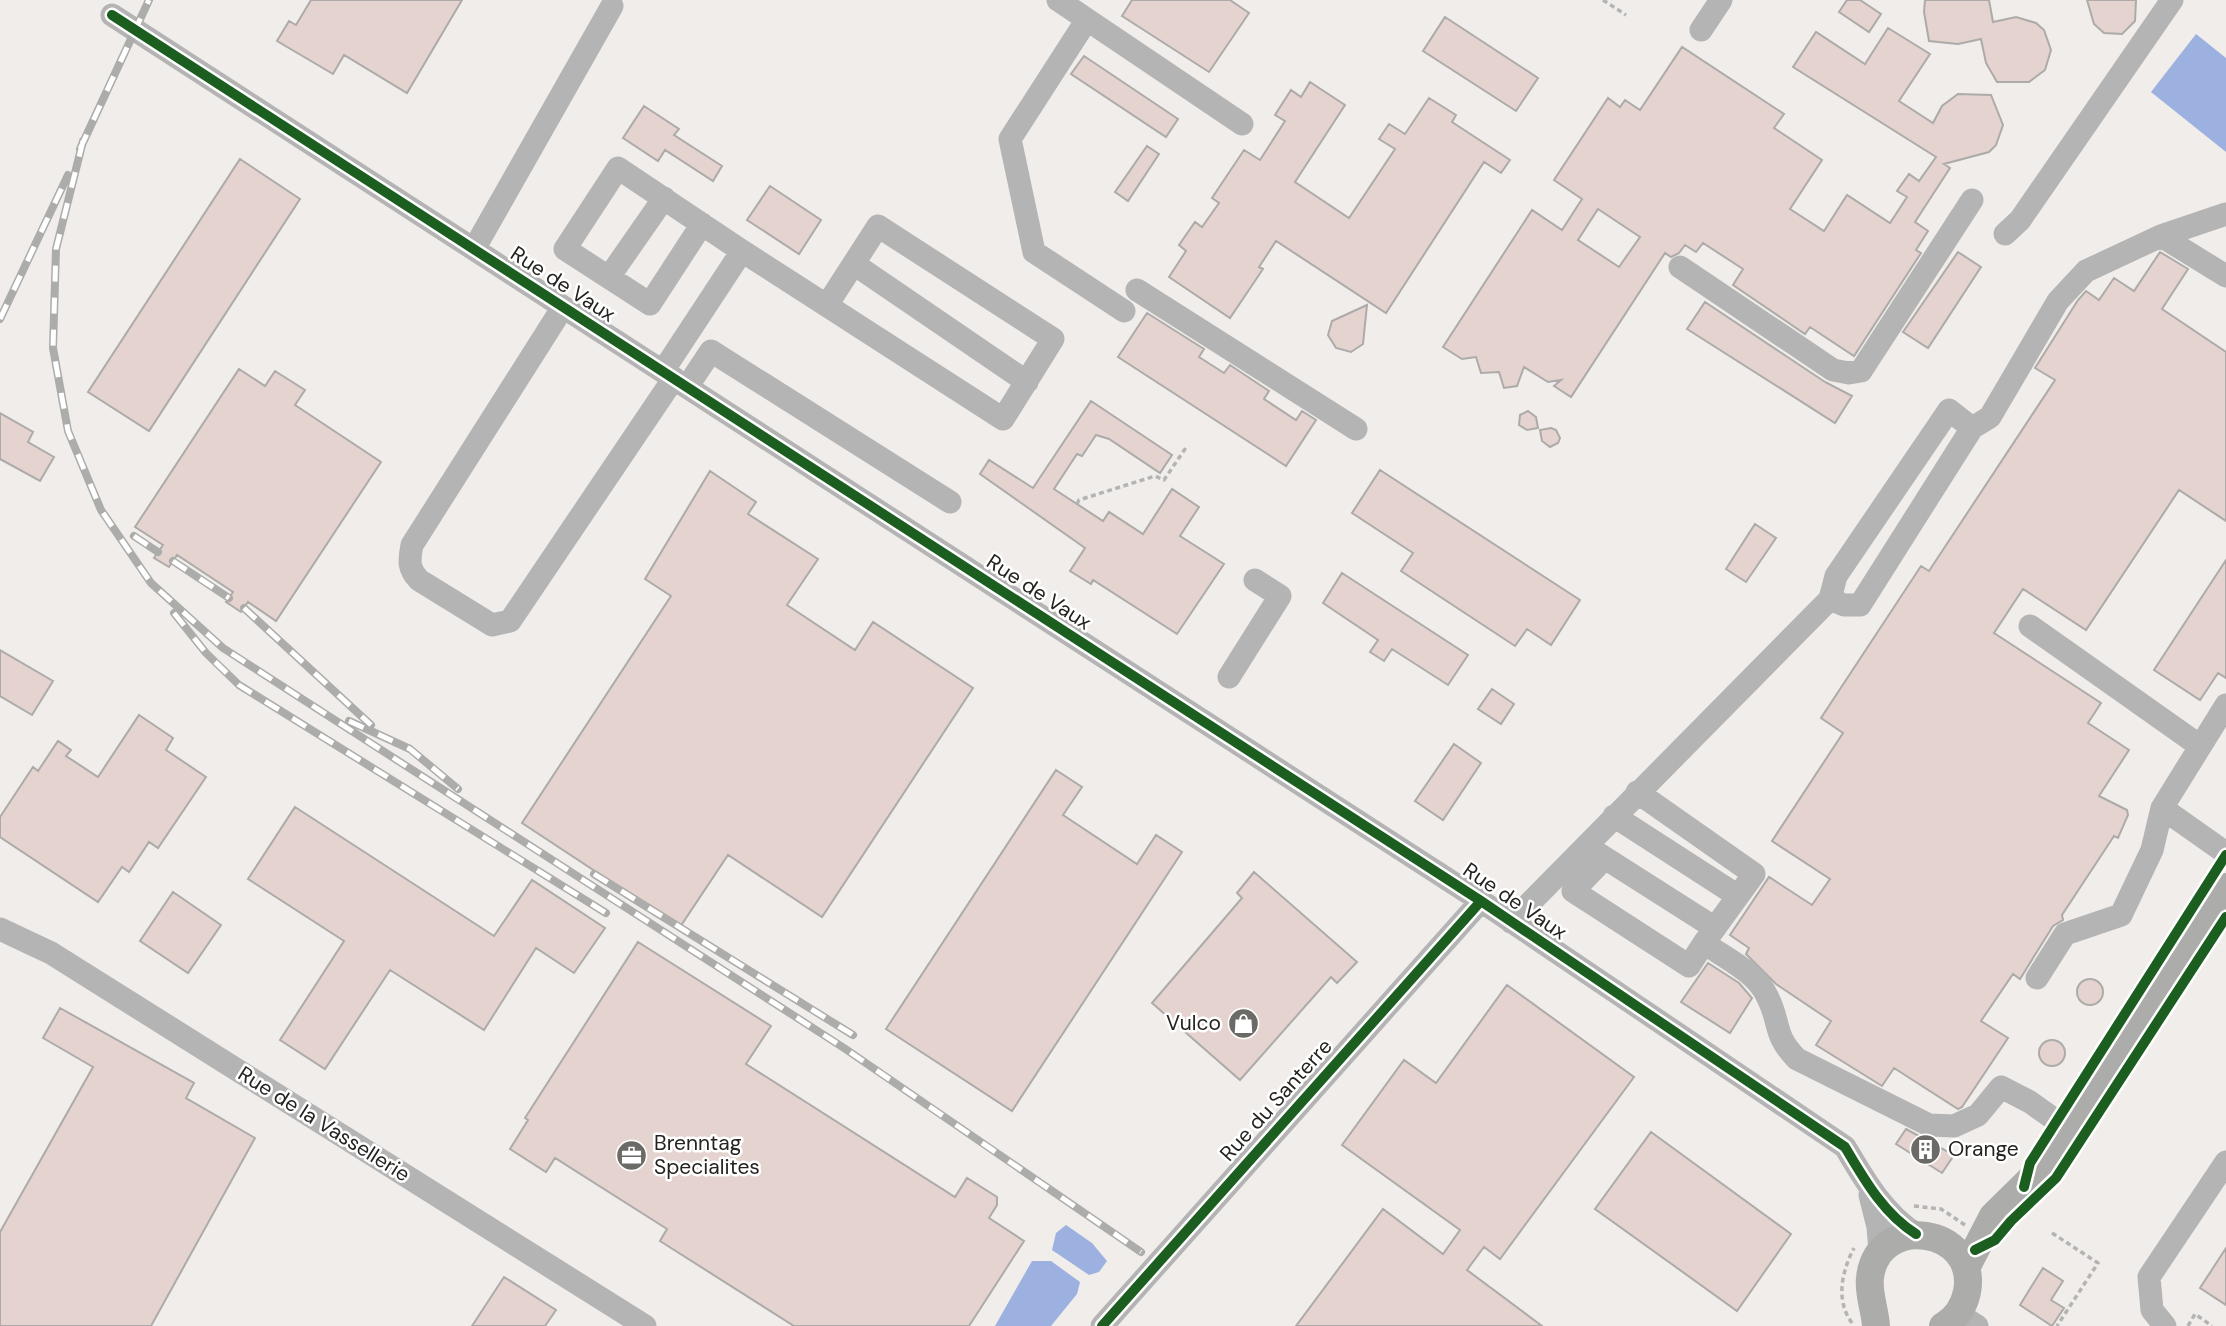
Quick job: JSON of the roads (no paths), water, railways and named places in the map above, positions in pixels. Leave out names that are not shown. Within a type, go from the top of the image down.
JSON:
[{"type":"main road","points":[[1959,1322],[1966,1300],[1966,1268],[1981,1222],[2042,1168],[2226,887]]},
{"type":"main road","points":[[1895,1326],[1875,1315],[1870,1278],[1881,1252],[1912,1225],[1981,1222]]},
{"type":"main road","points":[[1912,1225],[1949,1244],[1966,1268]]},
{"type":"street","points":[[1058,0],[1242,124]]},
{"type":"street","points":[[1701,30],[1721,0]]},
{"type":"street","points":[[2005,234],[2020,220],[2172,0]]},
{"type":"street","points":[[474,249],[612,6]]},
{"type":"street","name":"Rue de Vaux","points":[[112,15],[1481,901],[1845,1147],[1868,1185],[1912,1225]]},
{"type":"street","points":[[1086,21],[1010,139],[1034,252],[1124,311]]},
{"type":"street","points":[[702,224],[650,304],[565,249],[618,168],[664,198],[742,251],[1003,419],[1053,339],[878,226],[827,305]]},
{"type":"street","points":[[609,277],[664,198]]},
{"type":"street","points":[[1680,267],[1833,370],[1861,371],[1972,200]]},
{"type":"street","points":[[1830,599],[1844,606],[1860,604],[1972,428],[1990,417],[2057,301],[2086,271],[2161,236],[2226,214]]},
{"type":"street","points":[[2161,236],[2226,276]]},
{"type":"street","points":[[563,307],[412,545],[408,561],[410,571],[419,580],[492,625],[510,621],[675,379],[742,251]]},
{"type":"street","points":[[854,264],[1027,382]]},
{"type":"street","points":[[1138,290],[1356,429]]},
{"type":"street","points":[[675,379],[710,351],[950,502]]},
{"type":"street","points":[[1511,922],[1830,599],[1836,576],[1949,410],[1972,428]]},
{"type":"street","points":[[1229,677],[1280,596],[1255,580]]},
{"type":"street","points":[[2030,626],[2200,746]]},
{"type":"street","points":[[2037,978],[2066,934],[2121,915],[2152,850],[2162,807],[2226,705]]},
{"type":"street","points":[[1605,858],[1573,891],[1689,966],[1754,874],[1637,792]]},
{"type":"street","points":[[2162,807],[2226,853]]},
{"type":"street","points":[[1614,816],[1738,897]]},
{"type":"street","points":[[1585,845],[1709,936],[1758,981],[1768,997],[1782,1044],[1797,1059],[1929,1125],[1954,1126],[1978,1115],[2001,1087],[2030,1102],[2068,1129]]},
{"type":"street","name":"Rue du Santerre","points":[[1102,1326],[1481,901]]},
{"type":"street","name":"Rue de la Vassellerie","points":[[0,929],[51,953],[645,1326]]},
{"type":"street","points":[[2165,1326],[2152,1310],[2149,1277],[2226,1162]]},
{"type":"street","name":"Rue de Vaux","points":[[1868,1185],[1881,1252]]},
{"type":"water","points":[[2196,34],[2226,58],[2226,152],[2151,92]]},
{"type":"water","points":[[1066,1225],[1092,1243],[1107,1261],[1099,1272],[1089,1275],[1052,1250],[1056,1233]]},
{"type":"water","points":[[1032,1261],[1051,1261],[1080,1282],[1077,1294],[1051,1326],[995,1326]]},
{"type":"railway","points":[[80,149],[149,0]]},
{"type":"railway","points":[[83,141],[56,249],[53,348],[68,431],[101,510],[151,583],[223,648],[844,1048],[1141,1252]]},
{"type":"railway","points":[[0,319],[68,175]]},
{"type":"railway","points":[[134,536],[158,552]]},
{"type":"railway","points":[[173,561],[229,598]]},
{"type":"railway","points":[[244,608],[371,725]]},
{"type":"railway","points":[[174,613],[206,653],[239,685],[606,913]]},
{"type":"railway","points":[[349,721],[410,749],[458,789]]},
{"type":"railway","points":[[594,874],[853,1035]]},
{"type":"place","name":"Vulco","points":[[1244,1023]]},
{"type":"place","name":"Orange","points":[[1925,1149]]},
{"type":"place","name":"Brenntag Specialites","points":[[631,1155]]}]
